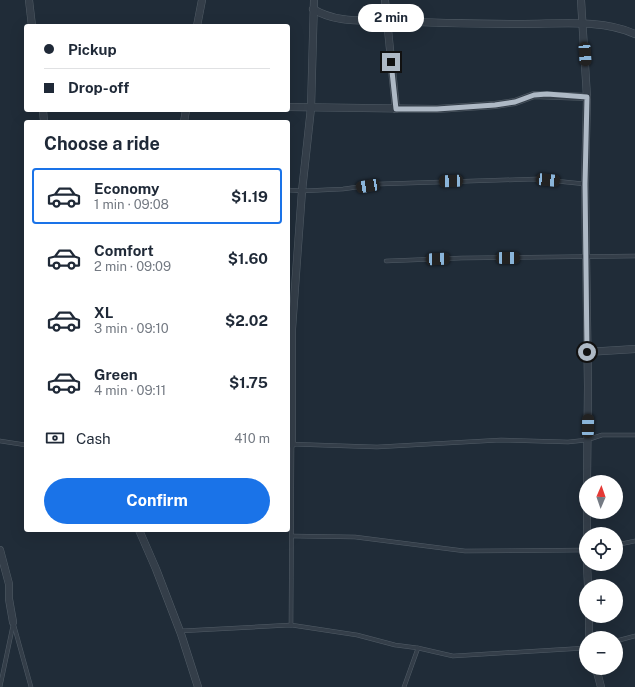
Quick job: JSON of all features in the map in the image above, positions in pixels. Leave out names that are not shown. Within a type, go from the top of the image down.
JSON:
[{"type":"street","points":[[29,0],[32,24]]},
{"type":"street","points":[[197,24],[202,0]]},
{"type":"street","points":[[290,444],[292,328],[302,191],[311,108],[314,0]]},
{"type":"street","points":[[385,0],[396,109]]},
{"type":"street","points":[[581,0],[587,97],[585,184],[587,475]]},
{"type":"street","points":[[313,9],[333,18],[422,23],[592,24],[615,28],[635,34]]},
{"type":"street","points":[[290,107],[437,109],[495,105],[515,102],[534,95],[547,94],[587,97]]},
{"type":"street","points":[[587,352],[635,349]]},
{"type":"street","points":[[140,532],[156,568],[180,631],[198,687]]},
{"type":"street","points":[[0,550],[9,584],[9,599],[13,622]]},
{"type":"street","points":[[598,675],[601,687]]},
{"type":"lane","points":[[290,190],[343,190],[380,184],[536,179],[585,184]]},
{"type":"lane","points":[[386,261],[462,258],[585,258],[635,256]]},
{"type":"lane","points":[[291,625],[292,536],[290,444],[377,447],[501,440],[568,442],[587,440],[602,435],[635,435]]},
{"type":"lane","points":[[0,442],[24,444]]},
{"type":"lane","points":[[292,536],[355,537],[465,550],[579,550]]},
{"type":"lane","points":[[623,543],[635,541]]},
{"type":"lane","points":[[0,687],[13,622]]},
{"type":"lane","points":[[13,622],[31,687]]},
{"type":"lane","points":[[180,631],[291,625],[350,634],[395,645],[418,648],[453,656],[579,648]]},
{"type":"lane","points":[[623,639],[635,636]]},
{"type":"lane","points":[[404,687],[418,648]]},
{"type":"route","points":[[391,62],[396,109],[437,109],[495,105],[523,100],[534,95],[547,94],[587,97],[585,258],[587,352]]}]
